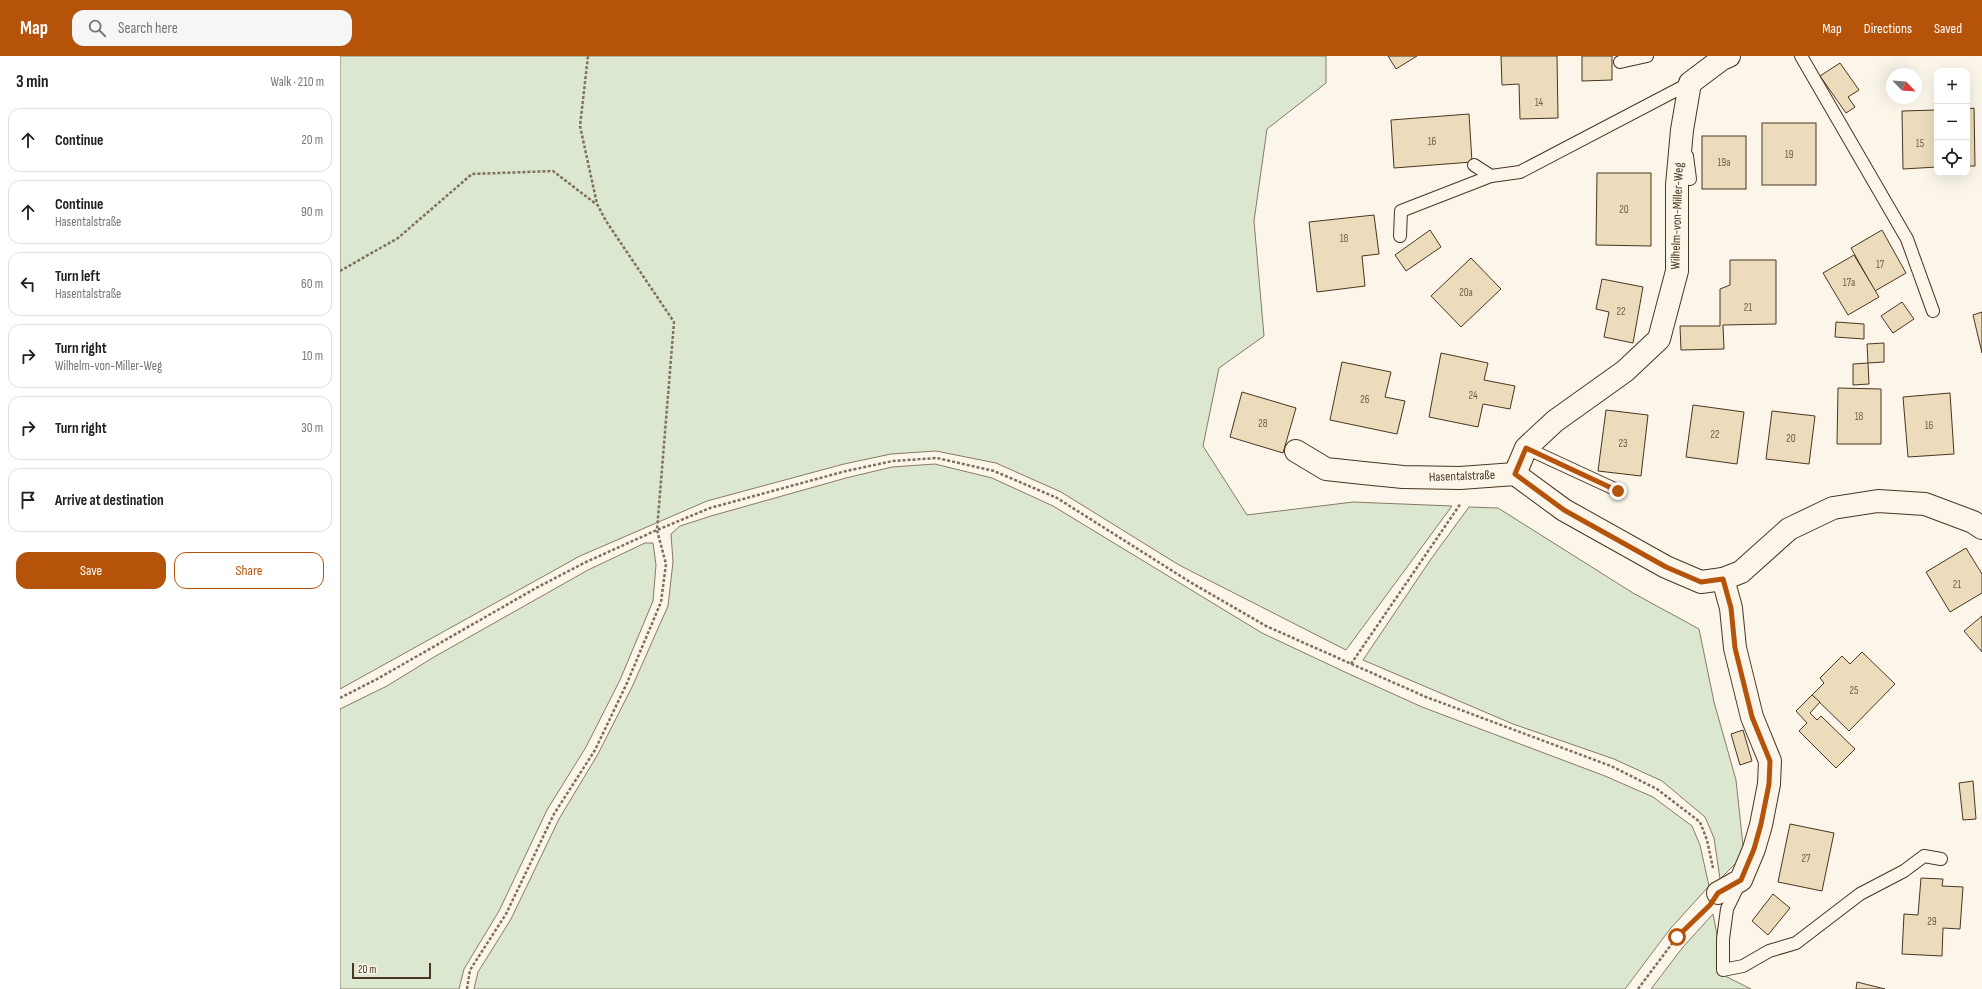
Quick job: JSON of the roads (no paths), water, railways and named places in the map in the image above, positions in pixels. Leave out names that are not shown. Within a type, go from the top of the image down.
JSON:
[{"type":"street","points":[[1690,83],[1722,57]]},
{"type":"street","name":"Wilhelm-von-Miller-Weg","points":[[1515,474],[1526,448],[1555,421],[1625,371],[1659,339],[1677,271],[1677,186],[1682,130],[1690,83]]},
{"type":"street","name":"Hasentalstraße","points":[[1296,451],[1326,469],[1403,477],[1460,478],[1515,474]]},
{"type":"street","points":[[1515,474],[1564,510],[1666,567],[1701,582],[1723,579],[1741,572],[1789,529],[1833,508],[1878,501],[1925,504],[1973,522],[1982,528]]},
{"type":"street","points":[[1718,893],[1741,880],[1754,849],[1769,784],[1770,761],[1752,717],[1735,648],[1731,608],[1723,579]]},
{"type":"lane","points":[[1620,62],[1648,56]]},
{"type":"lane","points":[[1801,56],[1906,239],[1933,311]]},
{"type":"lane","points":[[1400,236],[1401,211],[1491,176],[1520,172],[1690,83]]},
{"type":"lane","points":[[1682,130],[1690,179]]},
{"type":"lane","points":[[1474,165],[1491,176]]},
{"type":"lane","points":[[1526,448],[1618,491]]},
{"type":"lane","points":[[1741,880],[1727,909],[1723,939],[1724,970],[1743,966],[1769,951],[1796,943],[1860,894],[1904,871],[1924,856],[1941,859]]}]
